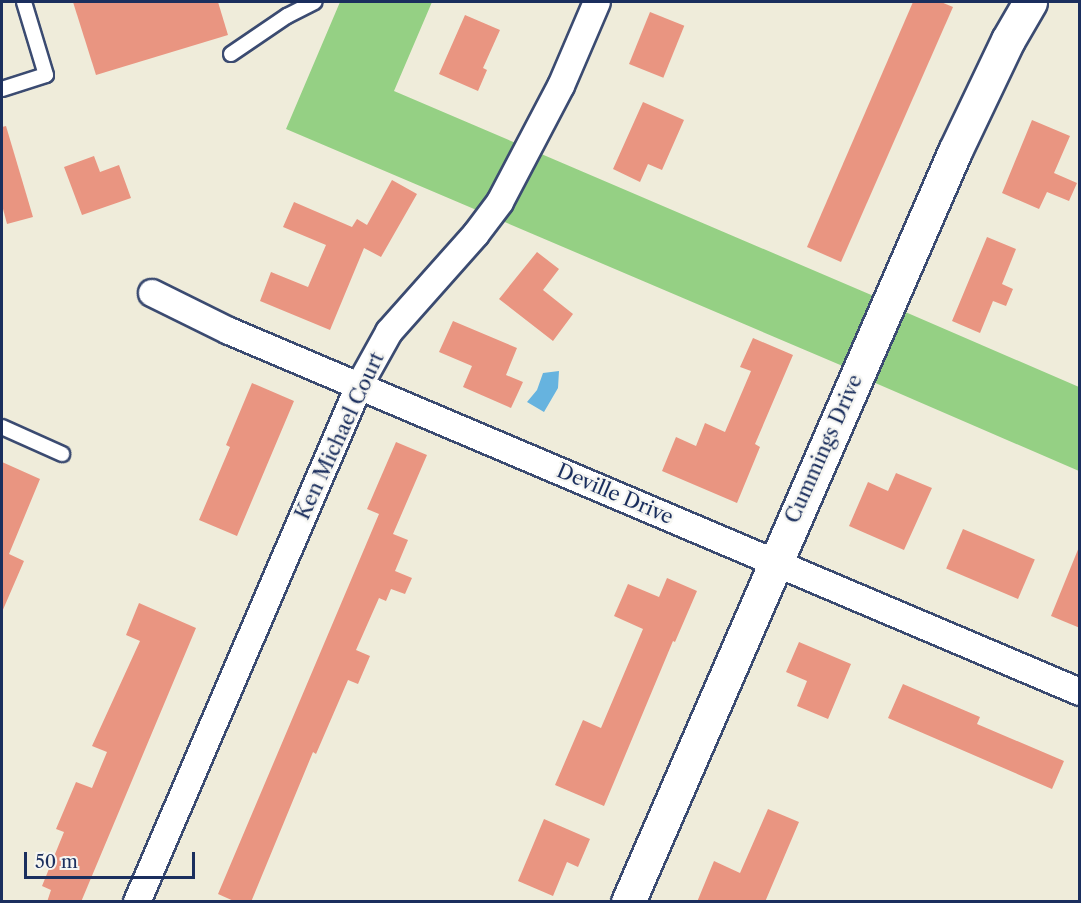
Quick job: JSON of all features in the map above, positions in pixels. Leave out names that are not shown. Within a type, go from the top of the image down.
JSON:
[{"type":"street","name":"Ken Michael Court","points":[[137,902],[359,386],[389,332],[476,234],[500,202],[561,86],[597,2]]},
{"type":"street","name":"Cummings Drive","points":[[628,902],[955,151],[1008,40],[1030,2]]},
{"type":"street","name":"Deville Drive","points":[[152,293],[230,331],[1080,692]]},
{"type":"lane","points":[[2,88],[46,75],[24,2]]},
{"type":"lane","points":[[231,54],[315,2]]},
{"type":"lane","points":[[2,427],[62,454]]},
{"type":"green space","points":[[340,2],[432,2],[394,91],[876,297],[845,367],[286,129]]},
{"type":"green space","points":[[903,311],[1079,387],[1079,471],[873,382]]},
{"type":"water","points":[[559,371],[558,388],[544,412],[527,402],[537,390],[543,373]]},
{"type":"building","points":[[73,2],[218,2],[228,35],[96,75]]},
{"type":"building","points":[[913,2],[941,2],[953,7],[841,262],[807,247]]},
{"type":"building","points":[[650,12],[684,26],[663,78],[629,64]]},
{"type":"building","points":[[465,15],[500,30],[483,68],[487,70],[478,91],[439,74]]},
{"type":"building","points":[[643,102],[684,120],[662,170],[648,164],[640,182],[613,169]]},
{"type":"building","points":[[1032,120],[1070,136],[1054,173],[1077,183],[1069,201],[1047,192],[1039,209],[1002,193]]},
{"type":"building","points":[[6,126],[33,217],[7,224],[2,205],[2,127]]},
{"type":"building","points":[[94,156],[100,172],[119,165],[131,198],[82,215],[64,167]]},
{"type":"building","points":[[392,180],[417,194],[381,257],[364,248],[330,330],[260,301],[271,272],[308,287],[326,245],[283,227],[294,202],[352,227],[357,219],[367,225]]},
{"type":"building","points":[[987,237],[1016,249],[1002,284],[1013,289],[1006,306],[993,301],[980,333],[952,321]]},
{"type":"building","points":[[537,252],[559,269],[543,290],[573,314],[553,341],[499,299]]},
{"type":"building","points":[[453,321],[517,348],[506,375],[523,382],[511,408],[463,387],[472,366],[439,352]]},
{"type":"building","points":[[753,338],[793,355],[755,444],[760,447],[737,503],[662,471],[676,437],[696,446],[705,423],[725,432],[751,371],[740,367]]},
{"type":"building","points":[[252,383],[294,401],[237,536],[199,520],[230,447],[226,445]]},
{"type":"building","points":[[396,442],[427,455],[393,534],[408,540],[395,571],[412,578],[405,594],[391,589],[386,601],[379,598],[356,650],[370,656],[358,684],[348,680],[316,754],[313,752],[251,902],[236,902],[218,894],[379,514],[367,509]]},
{"type":"building","points":[[2,462],[40,479],[9,554],[24,561],[2,612]]},
{"type":"building","points":[[896,473],[932,488],[904,550],[849,526],[868,482],[888,491]]},
{"type":"building","points":[[963,529],[1035,559],[1018,599],[946,569]]},
{"type":"building","points":[[1080,547],[1080,628],[1051,616]]},
{"type":"building","points":[[667,578],[697,591],[675,642],[673,641],[604,806],[555,785],[583,720],[601,728],[643,629],[614,616],[628,584],[659,597]]},
{"type":"building","points":[[139,603],[196,628],[81,902],[47,902],[51,890],[42,886],[64,832],[56,829],[76,782],[92,788],[107,752],[92,746],[140,641],[126,635]]},
{"type":"building","points":[[799,642],[851,664],[828,719],[797,706],[807,681],[786,672]]},
{"type":"building","points":[[903,684],[980,717],[977,724],[1064,761],[1052,789],[888,718]]},
{"type":"building","points":[[768,809],[799,822],[765,902],[697,902],[714,861],[740,873]]},
{"type":"building","points":[[544,819],[590,839],[578,867],[567,862],[553,896],[518,881]]}]
